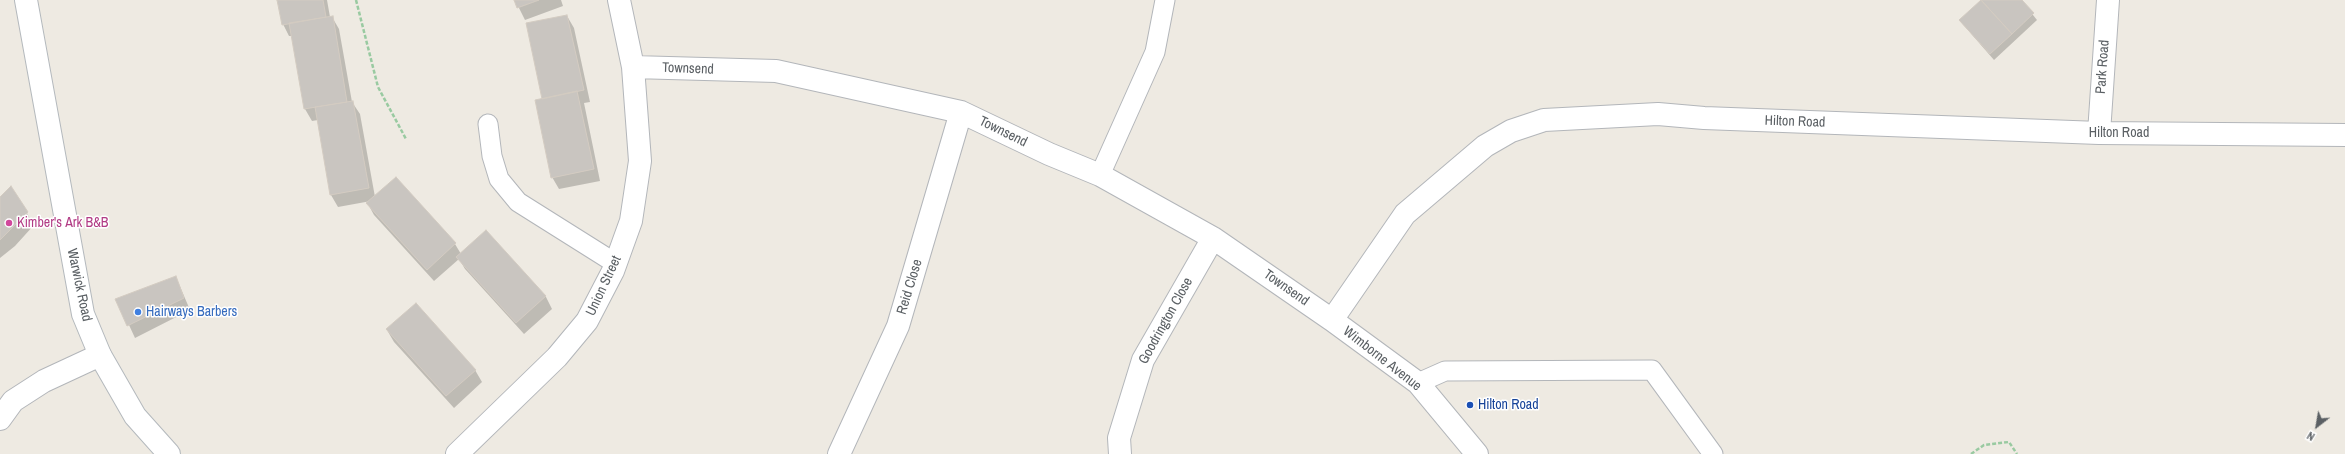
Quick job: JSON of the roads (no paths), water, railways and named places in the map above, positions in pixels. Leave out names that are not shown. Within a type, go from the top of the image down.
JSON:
[{"type":"street","name":"Warwick Road","points":[[26,0],[83,314],[100,355],[135,416],[169,454]]},
{"type":"street","name":"Union Street","points":[[457,454],[567,345],[587,321],[615,264],[631,221],[640,160],[633,67],[620,0]]},
{"type":"street","name":"Park Road","points":[[2098,133],[2108,0]]},
{"type":"street","name":"Townsend","points":[[633,67],[776,71],[961,112],[1049,154],[1100,175],[1213,238],[1332,320]]},
{"type":"street","name":"Reid Close","points":[[839,454],[898,326],[961,112]]},
{"type":"street","name":"Hilton Road","points":[[1332,320],[1405,214],[1485,146],[1511,131],[1544,120],[1658,114],[1704,118],[2098,133],[2345,134]]},
{"type":"street","name":"Goodrington Close","points":[[1120,454],[1119,438],[1142,360],[1213,238]]},
{"type":"street","name":"Wimborne Avenue","points":[[1332,320],[1418,383],[1477,454]]},
{"type":"street","points":[[0,419],[13,401],[19,397],[44,381],[100,355]]},
{"type":"lane","points":[[1100,175],[1155,52],[1165,0]]},
{"type":"lane","points":[[488,124],[492,156],[500,179],[518,202],[615,264]]},
{"type":"lane","points":[[1418,383],[1445,371],[1652,370],[1712,454]]},
{"type":"place","name":"Kimber's Ark B&B","points":[[9,223]]},
{"type":"place","name":"Hairways Barbers","points":[[138,312]]},
{"type":"place","name":"Hilton Road","points":[[1470,405]]}]
